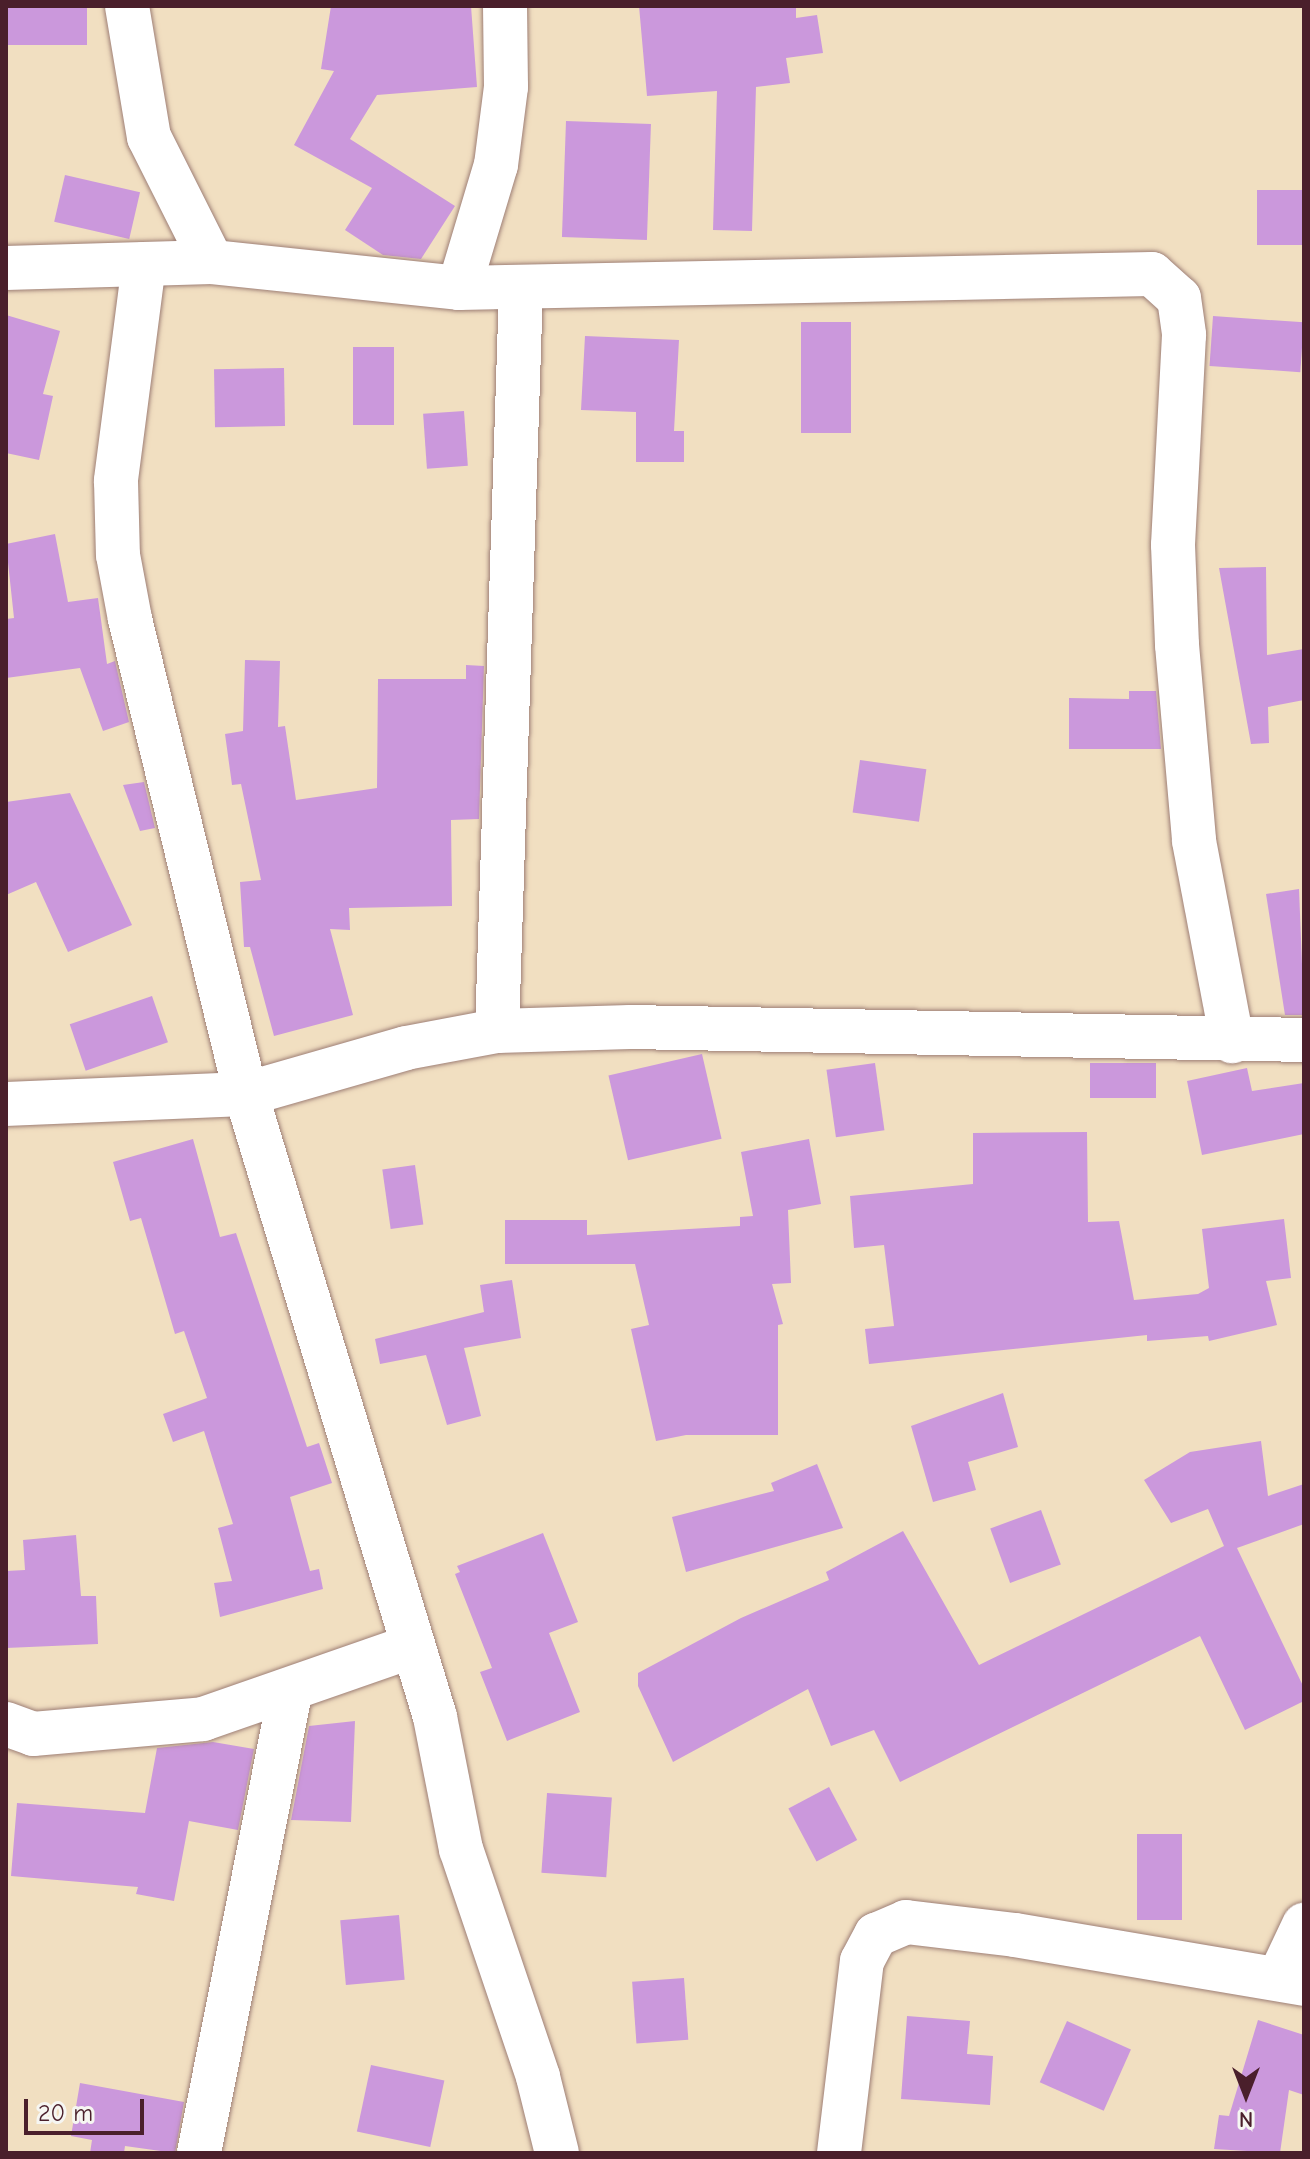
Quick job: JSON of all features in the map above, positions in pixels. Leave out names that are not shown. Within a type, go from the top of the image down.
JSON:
[{"type":"street","points":[[127,6],[149,137],[212,262]]},
{"type":"street","points":[[459,288],[496,165],[506,87],[505,6]]},
{"type":"street","points":[[6,268],[212,262],[459,288],[1152,274],[1179,298],[1184,335],[1173,545],[1177,645],[1194,841],[1232,1041]]},
{"type":"street","points":[[144,264],[116,481],[118,555],[246,1094],[435,1717],[461,1849],[538,2077],[557,2153]]},
{"type":"street","points":[[497,1031],[521,287]]},
{"type":"street","points":[[6,1104],[246,1094],[406,1048],[497,1031],[630,1027],[1304,1040]]},
{"type":"street","points":[[6,1724],[33,1734],[203,1719],[413,1646]]},
{"type":"street","points":[[199,2153],[291,1690]]},
{"type":"street","points":[[839,2153],[862,1961],[876,1935],[906,1922],[1292,1981],[1304,1925]]},
{"type":"building","points":[[6,6],[87,6],[87,45],[6,45]]},
{"type":"building","points":[[331,6],[471,6],[477,87],[377,95],[350,139],[455,206],[421,259],[383,255],[345,230],[372,188],[294,145],[334,71],[321,69]]},
{"type":"building","points":[[639,6],[796,6],[796,18],[817,15],[823,53],[786,58],[790,83],[756,87],[752,231],[713,230],[717,91],[647,96]]},
{"type":"building","points":[[566,121],[651,124],[647,240],[562,237]]},
{"type":"building","points":[[65,175],[140,192],[129,239],[54,222]]},
{"type":"building","points":[[1257,190],[1304,190],[1304,245],[1257,245]]},
{"type":"building","points":[[6,315],[60,331],[43,394],[53,396],[39,460],[6,453]]},
{"type":"building","points":[[1213,316],[1304,322],[1300,372],[1210,366]]},
{"type":"building","points":[[801,322],[851,322],[851,433],[801,433]]},
{"type":"building","points":[[585,336],[679,340],[674,431],[684,431],[684,462],[636,462],[636,412],[581,410]]},
{"type":"building","points":[[353,347],[394,347],[394,425],[353,425]]},
{"type":"building","points":[[284,368],[285,426],[215,427],[214,369]]},
{"type":"building","points":[[464,411],[468,466],[427,469],[423,414]]},
{"type":"building","points":[[55,534],[68,602],[98,598],[107,664],[115,661],[129,722],[103,731],[80,668],[6,678],[6,619],[14,618],[6,544]]},
{"type":"building","points":[[1266,567],[1267,655],[1304,649],[1304,700],[1268,707],[1269,743],[1251,744],[1219,568]]},
{"type":"building","points":[[245,660],[280,661],[278,727],[285,726],[296,800],[377,788],[378,679],[466,679],[466,665],[484,666],[479,819],[451,820],[452,906],[349,908],[350,930],[330,929],[353,1015],[274,1036],[250,947],[244,947],[240,882],[261,880],[241,784],[232,785],[225,734],[243,731]]},
{"type":"building","points":[[1129,691],[1156,691],[1161,749],[1069,749],[1069,698],[1129,699]]},
{"type":"building","points":[[860,760],[926,769],[919,822],[853,812]]},
{"type":"building","points":[[144,782],[155,828],[140,831],[123,785]]},
{"type":"building","points":[[70,793],[132,925],[68,952],[36,882],[6,895],[6,802]]},
{"type":"building","points":[[1299,889],[1304,1015],[1285,1015],[1266,894]]},
{"type":"building","points":[[152,996],[168,1042],[86,1071],[70,1024]]},
{"type":"building","points":[[702,1054],[722,1139],[628,1160],[608,1076]]},
{"type":"building","points":[[875,1063],[884,1130],[836,1137],[826,1070]]},
{"type":"building","points":[[1090,1063],[1156,1063],[1156,1098],[1090,1098]]},
{"type":"building","points":[[1247,1068],[1252,1091],[1304,1083],[1304,1134],[1202,1155],[1187,1081]]},
{"type":"building","points":[[1087,1132],[1088,1222],[1119,1221],[1134,1300],[1198,1294],[1209,1288],[1202,1229],[1284,1219],[1291,1278],[1266,1281],[1277,1325],[1209,1341],[1208,1336],[1147,1341],[1147,1335],[869,1364],[865,1329],[894,1326],[884,1245],[854,1248],[850,1196],[973,1184],[973,1133]]},
{"type":"building","points":[[193,1139],[220,1237],[236,1233],[307,1447],[319,1443],[332,1483],[290,1497],[310,1571],[319,1569],[323,1589],[220,1617],[214,1583],[232,1581],[218,1528],[233,1524],[204,1431],[173,1442],[163,1414],[207,1398],[184,1331],[175,1334],[141,1218],[130,1221],[113,1162]]},
{"type":"building","points":[[809,1139],[821,1204],[788,1210],[791,1283],[772,1284],[783,1324],[778,1325],[778,1435],[686,1435],[656,1441],[631,1329],[649,1325],[635,1264],[505,1264],[505,1220],[587,1220],[587,1235],[740,1226],[740,1217],[753,1216],[741,1152]]},
{"type":"building","points":[[415,1165],[423,1224],[391,1229],[382,1170]]},
{"type":"building","points":[[512,1280],[521,1338],[464,1348],[481,1416],[447,1425],[426,1355],[380,1364],[375,1339],[484,1312],[480,1285]]},
{"type":"building","points":[[1003,1393],[1018,1447],[968,1462],[976,1490],[933,1502],[911,1426]]},
{"type":"building","points":[[1261,1441],[1268,1496],[1304,1484],[1304,1524],[1237,1548],[1304,1688],[1304,1701],[1245,1730],[1200,1636],[900,1782],[874,1730],[831,1746],[808,1689],[673,1762],[638,1686],[638,1673],[741,1618],[829,1580],[826,1572],[903,1531],[979,1665],[1224,1546],[1208,1509],[1171,1523],[1144,1480],[1190,1452]]},
{"type":"building","points":[[817,1464],[843,1528],[686,1572],[672,1517],[774,1491],[771,1483]]},
{"type":"building","points":[[1041,1510],[1061,1565],[1010,1583],[990,1528]]},
{"type":"building","points":[[543,1533],[578,1622],[549,1633],[580,1712],[507,1741],[480,1672],[492,1668],[455,1574],[460,1572],[457,1566]]},
{"type":"building","points":[[76,1535],[81,1596],[96,1596],[98,1644],[6,1648],[6,1571],[25,1570],[23,1540]]},
{"type":"building","points":[[355,1721],[351,1822],[291,1820],[309,1726]]},
{"type":"building","points":[[213,1742],[254,1749],[238,1830],[189,1821],[174,1901],[136,1894],[138,1887],[11,1876],[17,1803],[145,1813],[157,1748]]},
{"type":"building","points":[[829,1787],[857,1840],[817,1862],[788,1809]]},
{"type":"building","points":[[547,1793],[612,1798],[606,1877],[541,1873]]},
{"type":"building","points":[[1137,1834],[1182,1834],[1182,1920],[1137,1920]]},
{"type":"building","points":[[399,1915],[405,1980],[346,1985],[340,1920]]},
{"type":"building","points":[[684,1978],[688,2040],[636,2043],[632,1982]]},
{"type":"building","points":[[907,2016],[970,2021],[967,2054],[993,2056],[990,2105],[901,2099]]},
{"type":"building","points":[[1258,2020],[1304,2035],[1304,2095],[1289,2090],[1280,2153],[1214,2149],[1219,2115],[1229,2116]]},
{"type":"building","points":[[1067,2021],[1131,2049],[1104,2111],[1040,2082]]},
{"type":"building","points":[[371,2065],[444,2081],[430,2147],[357,2132]]},
{"type":"building","points":[[80,2083],[184,2102],[175,2153],[125,2146],[124,2153],[90,2153],[92,2140],[71,2136]]}]
